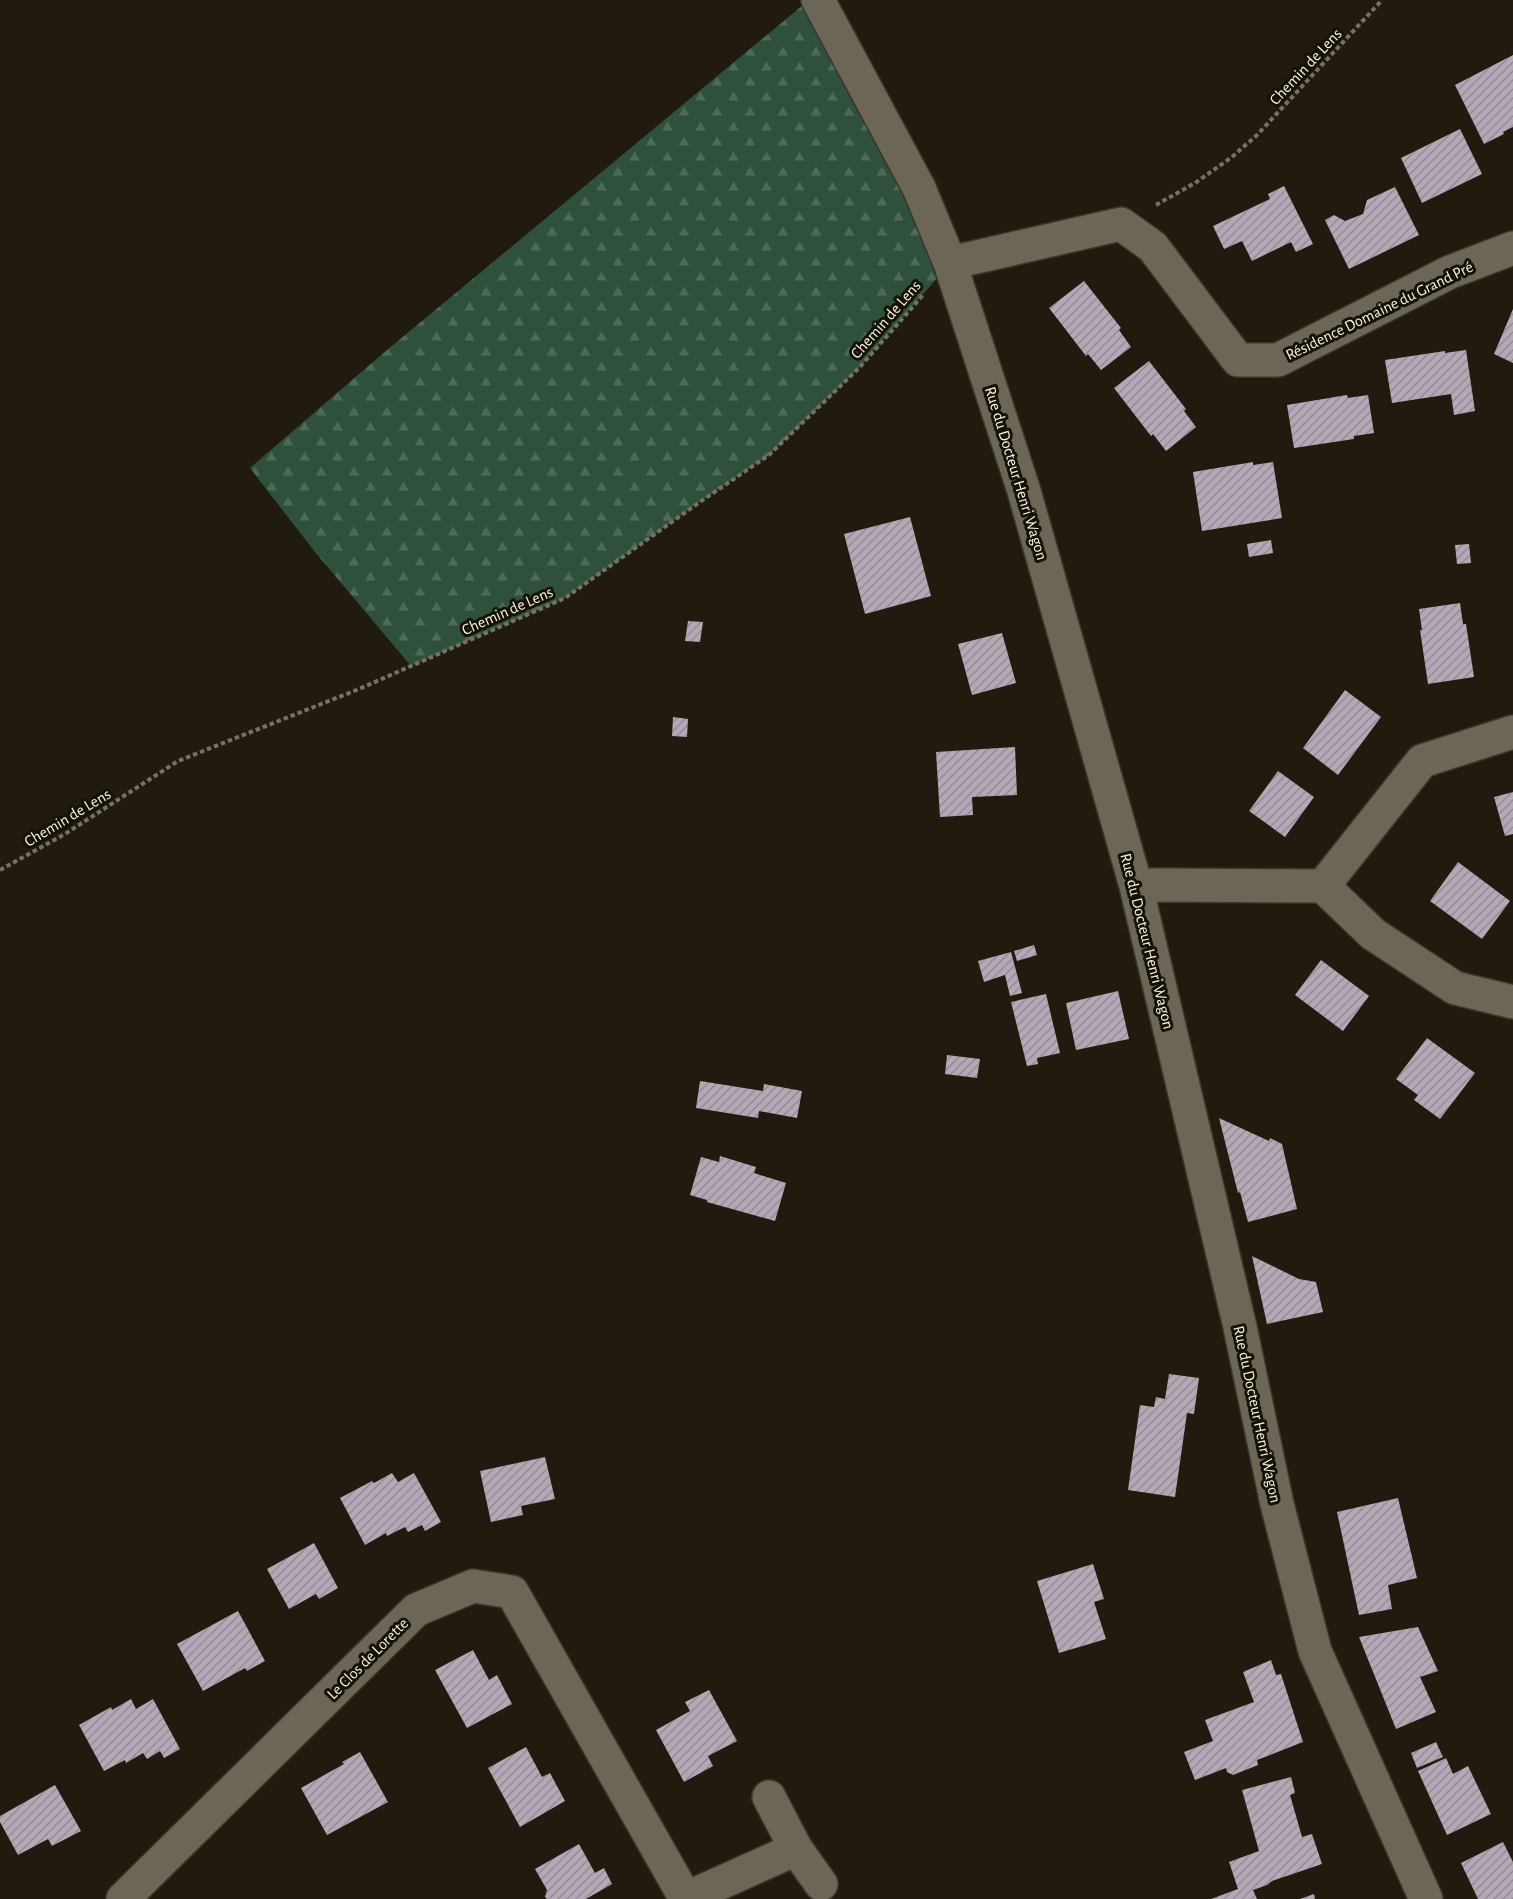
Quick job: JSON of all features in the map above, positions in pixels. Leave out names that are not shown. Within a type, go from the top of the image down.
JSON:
[{"type":"street","name":"Rue du Docteur Henri Wagon","points":[[818,0],[919,188],[950,263],[1024,491],[1136,886],[1240,1327],[1277,1504],[1315,1651],[1426,1899]]},
{"type":"street","points":[[950,263],[1121,224]]},
{"type":"street","name":"Résidence Domaine du Grand Pré","points":[[1121,224],[1153,247],[1238,360],[1278,360],[1450,272],[1513,248]]},
{"type":"street","points":[[1323,886],[1422,761],[1513,732]]},
{"type":"street","points":[[1136,886],[1323,886],[1373,934],[1455,988],[1513,1002]]},
{"type":"street","name":"Le Clos de Lorette","points":[[123,1899],[416,1610],[473,1586],[512,1592],[687,1899],[796,1849]]},
{"type":"street","points":[[769,1797],[796,1849],[821,1884]]},
{"type":"path","name":"Chemin de Lens","points":[[1121,224],[1195,183],[1232,157],[1283,108],[1383,0]]},
{"type":"path","name":"Chemin de Lens","points":[[0,870],[65,834],[178,761],[359,689],[565,598],[769,455],[859,368],[950,263]]},
{"type":"green space","points":[[809,0],[950,263],[859,368],[769,455],[565,598],[411,666],[315,552],[250,468],[387,350]]},
{"type":"building","points":[[1513,55],[1513,127],[1484,144],[1455,85]]},
{"type":"building","points":[[1460,129],[1482,174],[1422,203],[1401,158]]},
{"type":"building","points":[[1284,186],[1313,244],[1296,252],[1291,242],[1252,261],[1242,241],[1224,249],[1213,226],[1270,199],[1268,194]]},
{"type":"building","points":[[1395,187],[1419,235],[1349,269],[1325,220],[1334,215],[1345,221],[1363,214],[1367,200]]},
{"type":"building","points":[[1084,281],[1121,328],[1119,330],[1131,347],[1101,370],[1088,354],[1086,356],[1049,308]]},
{"type":"building","points":[[1513,309],[1513,363],[1494,354]]},
{"type":"building","points":[[1466,350],[1475,411],[1454,415],[1451,394],[1392,403],[1385,360]]},
{"type":"building","points":[[1149,361],[1186,409],[1184,411],[1196,427],[1166,451],[1153,434],[1151,436],[1114,388]]},
{"type":"building","points":[[1347,395],[1348,398],[1368,395],[1374,433],[1354,436],[1354,439],[1294,448],[1287,405]]},
{"type":"building","points":[[1253,462],[1253,465],[1273,462],[1282,518],[1202,531],[1193,472]]},
{"type":"building","points":[[910,517],[931,596],[865,614],[844,534]]},
{"type":"building","points":[[1271,540],[1273,553],[1249,557],[1247,544]]},
{"type":"building","points":[[1469,544],[1471,563],[1457,564],[1455,545]]},
{"type":"building","points":[[1460,603],[1463,624],[1466,624],[1474,677],[1428,684],[1419,609]]},
{"type":"building","points":[[688,621],[703,622],[700,642],[685,641]]},
{"type":"building","points":[[1002,633],[1016,683],[972,695],[958,644]]},
{"type":"building","points":[[1345,690],[1381,717],[1338,775],[1303,748]]},
{"type":"building","points":[[673,717],[688,719],[687,737],[672,736]]},
{"type":"building","points":[[1015,747],[1017,795],[972,797],[973,815],[940,817],[936,752]]},
{"type":"building","points":[[1278,771],[1314,797],[1285,837],[1249,811]]},
{"type":"building","points":[[1513,792],[1513,834],[1505,836],[1494,797]]},
{"type":"building","points":[[1458,862],[1510,901],[1482,939],[1430,901]]},
{"type":"building","points":[[1034,945],[1037,955],[1017,961],[1014,951]]},
{"type":"building","points":[[1011,952],[1022,993],[1010,996],[1005,975],[984,982],[978,961]]},
{"type":"building","points":[[1321,960],[1369,996],[1343,1031],[1295,995]]},
{"type":"building","points":[[1118,991],[1129,1039],[1076,1050],[1066,1003]]},
{"type":"building","points":[[1046,994],[1060,1053],[1037,1058],[1038,1064],[1027,1066],[1011,1002]]},
{"type":"building","points":[[1427,1038],[1475,1073],[1440,1119],[1414,1100],[1418,1095],[1396,1079]]},
{"type":"building","points":[[947,1055],[980,1059],[977,1078],[945,1074]]},
{"type":"building","points":[[700,1081],[763,1091],[764,1084],[802,1091],[797,1118],[759,1111],[758,1118],[696,1108]]},
{"type":"building","points":[[1219,1118],[1269,1141],[1270,1138],[1282,1144],[1297,1209],[1248,1222],[1240,1192],[1238,1193]]},
{"type":"building","points":[[720,1156],[756,1167],[754,1173],[786,1183],[775,1221],[690,1195],[701,1157],[719,1162]]},
{"type":"building","points":[[1252,1256],[1299,1279],[1316,1282],[1323,1312],[1267,1324]]},
{"type":"building","points":[[1169,1374],[1199,1378],[1194,1414],[1187,1413],[1175,1497],[1128,1490],[1140,1405],[1154,1407],[1156,1397],[1165,1399]]},
{"type":"building","points":[[545,1457],[555,1499],[521,1506],[523,1515],[491,1522],[480,1471]]},
{"type":"building","points":[[392,1473],[398,1482],[414,1473],[441,1522],[425,1531],[422,1525],[408,1532],[405,1527],[387,1536],[386,1533],[365,1545],[340,1498]]},
{"type":"building","points":[[1398,1498],[1417,1578],[1388,1585],[1392,1609],[1359,1615],[1337,1512]]},
{"type":"building","points":[[314,1543],[338,1588],[319,1599],[316,1594],[289,1609],[267,1569]]},
{"type":"building","points":[[1093,1564],[1104,1599],[1094,1602],[1106,1639],[1059,1653],[1037,1581]]},
{"type":"building","points":[[238,1611],[265,1661],[247,1671],[245,1668],[203,1691],[177,1644]]},
{"type":"building","points":[[1418,1627],[1438,1671],[1420,1677],[1436,1712],[1396,1729],[1359,1637]]},
{"type":"building","points":[[473,1650],[489,1680],[497,1675],[512,1704],[467,1728],[435,1670]]},
{"type":"building","points":[[1271,1660],[1276,1675],[1281,1674],[1303,1742],[1257,1760],[1258,1765],[1233,1775],[1227,1772],[1226,1768],[1195,1780],[1184,1752],[1213,1741],[1205,1720],[1254,1702],[1243,1672]]},
{"type":"building","points":[[709,1690],[737,1741],[708,1756],[713,1766],[684,1782],[656,1730],[690,1711],[685,1702]]},
{"type":"building","points":[[131,1699],[136,1709],[153,1699],[180,1749],[164,1758],[160,1751],[147,1759],[143,1753],[126,1763],[125,1760],[104,1771],[79,1725]]},
{"type":"building","points":[[1436,1742],[1443,1757],[1417,1768],[1411,1753]]},
{"type":"building","points":[[526,1747],[542,1777],[550,1773],[565,1801],[520,1827],[488,1768]]},
{"type":"building","points":[[360,1752],[388,1802],[327,1835],[301,1788],[344,1764],[342,1762]]},
{"type":"building","points":[[1446,1758],[1453,1774],[1468,1766],[1491,1814],[1447,1835],[1418,1771]]},
{"type":"building","points":[[1291,1777],[1295,1793],[1290,1795],[1302,1837],[1312,1834],[1322,1864],[1253,1890],[1257,1899],[1211,1899],[1238,1889],[1229,1862],[1259,1851],[1242,1790]]},
{"type":"building","points":[[55,1785],[81,1831],[52,1846],[48,1839],[18,1855],[0,1822],[0,1816]]},
{"type":"building","points":[[1503,1842],[1513,1862],[1513,1899],[1478,1899],[1461,1863]]},
{"type":"building","points":[[579,1844],[595,1873],[604,1868],[612,1884],[586,1899],[547,1899],[545,1897],[547,1890],[535,1869]]},
{"type":"building","points":[[1314,1894],[1315,1899],[1300,1899]]}]
